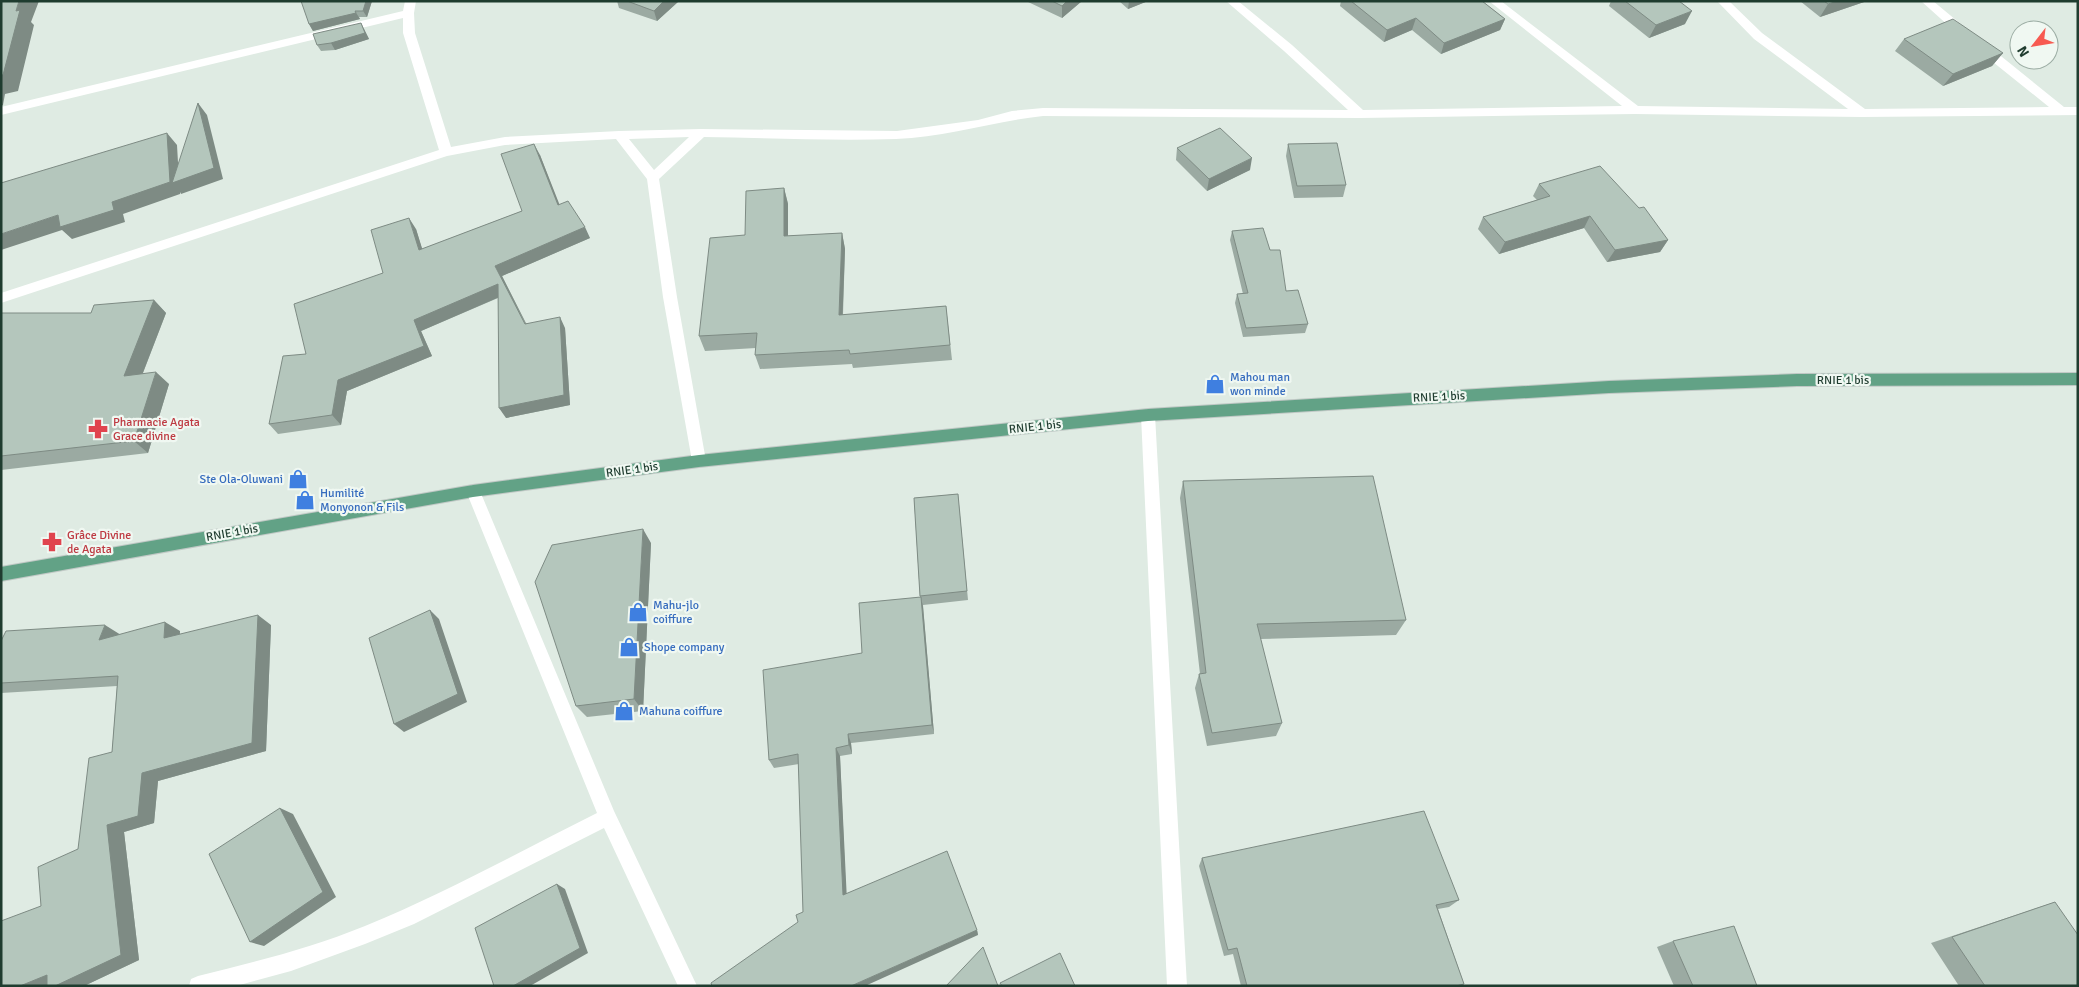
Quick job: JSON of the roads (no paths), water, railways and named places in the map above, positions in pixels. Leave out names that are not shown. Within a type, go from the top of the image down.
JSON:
[{"type":"main road","name":"RNIE 1 bis","points":[[1,574],[472,491],[699,461],[1148,415],[1599,387],[1728,382],[2078,379]]},
{"type":"street","points":[[1231,1],[1288,48],[1360,114]]},
{"type":"street","points":[[1494,1],[1635,110]]},
{"type":"street","points":[[1722,1],[1758,36],[1862,113]]},
{"type":"street","points":[[1926,1],[2060,111]]},
{"type":"street","points":[[1,112],[409,7],[409,32],[446,152]]},
{"type":"street","points":[[1,298],[446,152],[505,141],[701,133],[896,135],[978,124],[1012,115],[1043,112],[1360,114],[1635,110],[1862,113],[2078,111]]},
{"type":"street","points":[[653,178],[701,133]]},
{"type":"street","points":[[619,135],[653,178],[670,297],[699,461]]},
{"type":"street","points":[[1148,415],[1177,986]]},
{"type":"street","points":[[472,491],[608,817],[688,986]]},
{"type":"street","points":[[198,986],[290,962],[365,935],[408,917],[608,817]]},
{"type":"place","name":"Mahou man won minde","points":[[1215,384]]},
{"type":"place","name":"Pharmacie Agata Grace divine","points":[[98,429]]},
{"type":"place","name":"Ste Ola-Oluwani","points":[[298,479]]},
{"type":"place","name":"Humilité Monyonon & Fils","points":[[305,500]]},
{"type":"place","name":"Grâce Divine de Agata","points":[[52,542]]},
{"type":"place","name":"Mahu-jlo coiffure","points":[[638,612]]},
{"type":"place","name":"Shope company","points":[[629,647]]},
{"type":"place","name":"Mahuna coiffure","points":[[624,711]]}]
